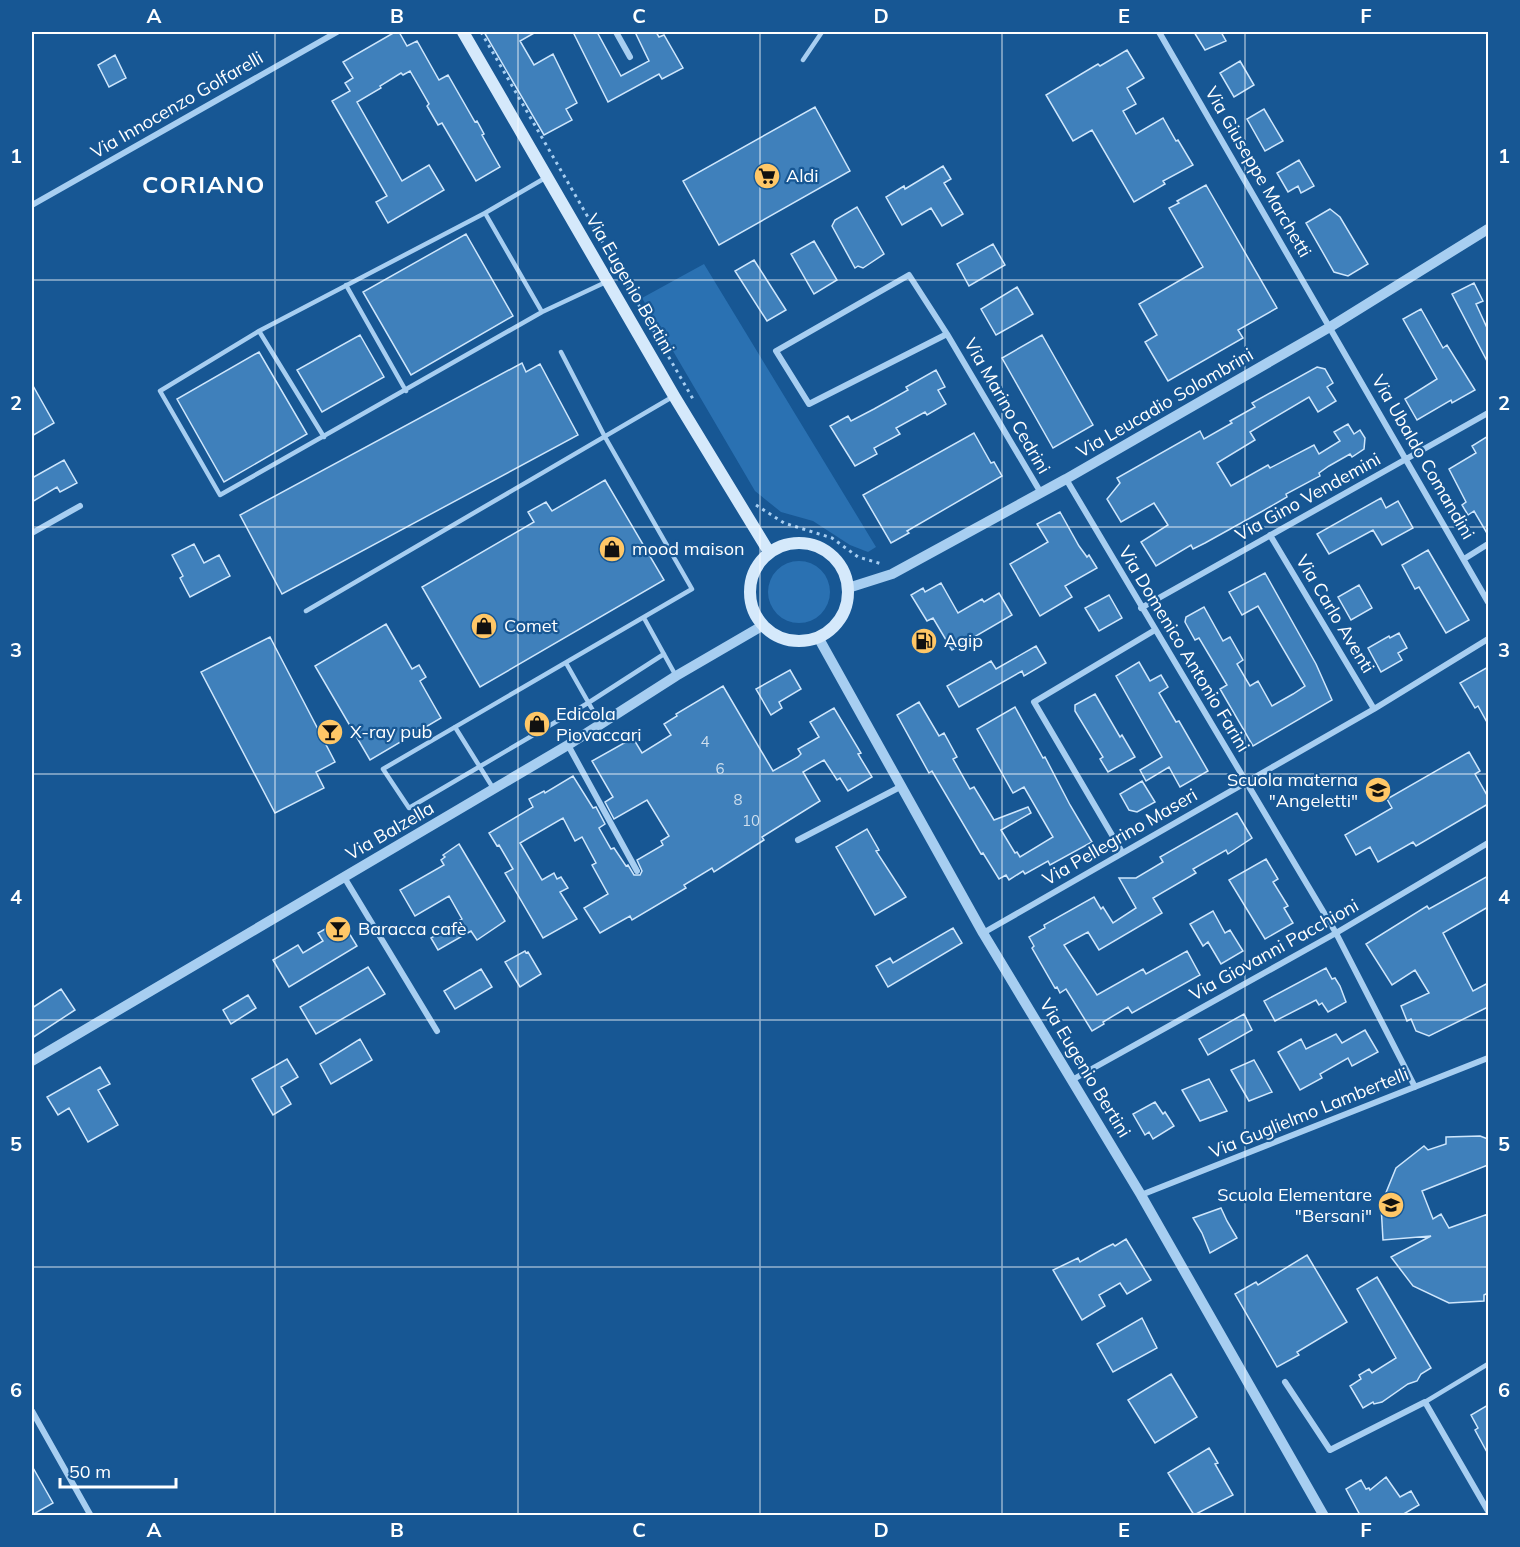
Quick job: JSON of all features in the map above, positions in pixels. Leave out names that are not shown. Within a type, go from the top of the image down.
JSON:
[{"type":"main road","name":"Via Eugenio Bertini","points":[[463,32],[674,396],[769,552]]},
{"type":"main road","points":[[803,542],[819,547],[834,557],[844,572],[848,588],[847,604],[841,618],[831,629],[818,637],[803,641],[788,640],[774,635],[762,626],[753,612],[749,596],[751,579],[758,564],[769,552],[785,544],[803,542]]},
{"type":"street","name":"Via Innocenzo Golfarelli","points":[[32,205],[337,32]]},
{"type":"street","points":[[616,32],[630,57]]},
{"type":"street","name":"Via Giuseppe Marchetti","points":[[1159,32],[1330,327]]},
{"type":"street","name":"Via Leucadio Solombrini","points":[[848,588],[892,574],[1066,479],[1330,327],[1488,229]]},
{"type":"street","name":"Via Marino Cedrini","points":[[947,334],[809,404],[776,351],[909,275],[947,334],[1041,493]]},
{"type":"street","name":"Via Ubaldo Comandini","points":[[1330,327],[1488,602]]},
{"type":"street","name":"Via Gino Vendemini","points":[[1142,608],[1488,413]]},
{"type":"street","name":"Via Domenico Antonio Farini","points":[[1066,479],[1336,933],[1414,1087]]},
{"type":"street","points":[[32,533],[80,506]]},
{"type":"street","name":"Via Carlo Aventi","points":[[1270,535],[1374,709]]},
{"type":"street","points":[[1464,559],[1488,544]]},
{"type":"street","name":"Via Balzella","points":[[32,1061],[568,745],[676,676],[762,626]]},
{"type":"street","points":[[1122,852],[1034,702],[1155,630]]},
{"type":"street","name":"Via Eugenio Bertini","points":[[818,637],[983,933],[1141,1195],[1324,1515]]},
{"type":"street","name":"Via Pellegrino Maseri","points":[[983,933],[1374,709],[1488,639]]},
{"type":"street","points":[[568,745],[637,871]]},
{"type":"street","points":[[798,840],[902,786]]},
{"type":"street","name":"Via Giovanni Pacchioni","points":[[1072,1080],[1336,933],[1488,843]]},
{"type":"street","points":[[344,877],[437,1031]]},
{"type":"street","name":"Via Guglielmo Lambertelli","points":[[1141,1195],[1488,1058]]},
{"type":"street","points":[[1285,1382],[1330,1450],[1425,1402],[1488,1512]]},
{"type":"street","points":[[32,1411],[91,1515]]},
{"type":"lane","points":[[803,60],[822,32]]},
{"type":"lane","points":[[547,177],[484,213],[259,331],[160,391],[220,495],[542,312],[607,281]]},
{"type":"lane","points":[[484,213],[542,312]]},
{"type":"lane","points":[[346,285],[405,390]]},
{"type":"lane","points":[[259,331],[324,437]]},
{"type":"lane","points":[[561,352],[605,437],[692,589],[382,769],[409,808],[588,703],[664,654]]},
{"type":"lane","points":[[306,611],[674,396]]},
{"type":"lane","points":[[644,618],[676,676]]},
{"type":"lane","points":[[566,663],[601,724]]},
{"type":"lane","points":[[455,727],[494,789]]},
{"type":"lane","points":[[1425,1402],[1488,1364]]},
{"type":"path","points":[[481,32],[697,404]]},
{"type":"path","points":[[756,504],[784,523],[832,538],[858,557],[885,565]]},
{"type":"shaded area","points":[[704,264],[876,547],[868,552],[850,545],[813,521],[781,512],[755,491],[642,298]]},
{"type":"shaded area","points":[[799,561],[816,566],[821,570],[825,575],[830,592],[825,609],[821,614],[816,618],[799,623],[782,618],[777,614],[773,609],[768,592],[773,575],[777,570],[782,566]]},
{"type":"building","points":[[395,32],[399,32],[407,46],[417,41],[439,80],[448,75],[475,122],[477,121],[500,167],[476,181],[442,123],[438,125],[410,71],[403,75],[401,73],[357,102],[402,181],[429,165],[444,190],[388,223],[376,202],[387,196],[332,101],[350,91],[345,83],[353,78],[343,62]]},
{"type":"building","points":[[484,32],[536,32],[520,41],[534,65],[553,54],[577,103],[566,109],[572,120],[544,135]]},
{"type":"building","points":[[573,32],[597,32],[621,76],[649,61],[635,32],[656,32],[659,37],[664,35],[683,68],[662,79],[659,74],[608,102]]},
{"type":"building","points":[[1194,32],[1221,32],[1226,41],[1205,50]]},
{"type":"building","points":[[1127,50],[1144,78],[1127,88],[1136,104],[1123,111],[1136,134],[1163,118],[1193,165],[1163,181],[1165,184],[1134,202],[1092,130],[1073,141],[1046,95],[1098,64],[1100,66]]},
{"type":"building","points":[[115,55],[126,78],[109,87],[98,65]]},
{"type":"building","points":[[1240,61],[1254,85],[1234,97],[1220,73]]},
{"type":"building","name":"Aldi","points":[[815,107],[850,171],[719,245],[683,181]]},
{"type":"building","points":[[1264,109],[1283,141],[1265,151],[1247,119]]},
{"type":"building","points":[[1299,160],[1314,186],[1301,193],[1298,186],[1288,192],[1277,173]]},
{"type":"building","points":[[943,166],[951,179],[944,183],[963,214],[942,226],[931,208],[902,225],[886,197],[904,186],[905,189]]},
{"type":"building","points":[[1206,185],[1277,308],[1238,330],[1243,338],[1168,381],[1145,342],[1157,335],[1139,304],[1203,267],[1169,208]]},
{"type":"building","points":[[857,207],[884,254],[863,268],[858,266],[855,268],[832,226],[835,220]]},
{"type":"building","points":[[1330,209],[1340,217],[1368,264],[1348,276],[1334,272],[1306,223]]},
{"type":"building","points":[[466,234],[513,316],[411,375],[363,292]]},
{"type":"building","points":[[814,241],[837,280],[814,294],[791,254]]},
{"type":"building","points":[[993,244],[1005,265],[969,286],[957,264]]},
{"type":"building","points":[[754,260],[786,310],[767,321],[735,271]]},
{"type":"building","points":[[1474,283],[1483,301],[1476,304],[1488,330],[1488,363],[1452,294]]},
{"type":"building","points":[[1017,287],[1033,314],[996,335],[981,309]]},
{"type":"building","points":[[1421,309],[1443,348],[1447,345],[1475,390],[1452,403],[1451,400],[1417,420],[1405,399],[1437,379],[1403,319]]},
{"type":"building","points":[[360,335],[384,377],[322,412],[297,370]]},
{"type":"building","points":[[1042,335],[1093,425],[1053,448],[1002,358]]},
{"type":"building","points":[[259,352],[307,434],[224,482],[177,399]]},
{"type":"building","points":[[522,363],[526,372],[540,364],[578,435],[282,594],[240,515]]},
{"type":"building","points":[[1317,367],[1325,369],[1333,383],[1327,387],[1336,401],[1318,412],[1309,397],[1250,432],[1255,440],[1217,463],[1231,486],[1268,465],[1270,468],[1314,445],[1319,454],[1340,441],[1334,432],[1348,424],[1354,434],[1360,430],[1365,438],[1364,449],[1352,457],[1350,454],[1329,466],[1319,473],[1320,476],[1286,494],[1287,497],[1268,508],[1193,549],[1191,545],[1156,566],[1141,542],[1168,525],[1154,503],[1121,522],[1107,499],[1120,483],[1117,478],[1200,431],[1204,439],[1255,407],[1252,403]]},
{"type":"building","points":[[936,370],[945,387],[938,390],[946,404],[927,415],[925,412],[896,428],[900,434],[874,448],[877,454],[855,466],[830,426],[848,416],[851,421],[874,409],[908,390],[906,387]]},
{"type":"building","points":[[32,384],[54,423],[32,436]]},
{"type":"building","points":[[974,433],[991,463],[994,462],[1002,476],[907,531],[909,533],[891,543],[863,495]]},
{"type":"building","points":[[1488,436],[1488,535],[1474,511],[1468,515],[1462,505],[1466,502],[1449,469],[1476,453],[1472,446]]},
{"type":"building","points":[[64,460],[77,483],[60,492],[57,487],[32,502],[32,478]]},
{"type":"building","points":[[605,480],[664,580],[480,687],[422,587],[534,522],[528,512],[546,502],[552,511]]},
{"type":"building","points":[[1381,498],[1386,508],[1398,501],[1413,528],[1382,545],[1373,530],[1329,554],[1317,534]]},
{"type":"building","points":[[1060,512],[1079,546],[1087,557],[1089,555],[1097,568],[1065,586],[1072,597],[1040,616],[1010,564],[1048,542],[1037,524]]},
{"type":"building","points":[[194,544],[204,563],[219,555],[230,576],[190,597],[180,578],[183,576],[172,555]]},
{"type":"building","points":[[1428,550],[1469,620],[1446,633],[1419,587],[1415,589],[1402,565]]},
{"type":"building","points":[[1265,573],[1316,664],[1332,700],[1253,746],[1220,689],[1227,685],[1199,638],[1195,640],[1185,622],[1186,617],[1204,607],[1223,641],[1230,637],[1243,660],[1237,664],[1250,686],[1258,681],[1272,706],[1293,694],[1305,686],[1258,606],[1242,615],[1229,592]]},
{"type":"building","points":[[941,583],[958,613],[982,599],[984,602],[999,593],[1012,615],[952,650],[933,618],[927,621],[911,595],[923,588],[925,592]]},
{"type":"building","points":[[1359,585],[1372,608],[1351,620],[1338,597]]},
{"type":"building","points":[[1109,595],[1122,618],[1099,631],[1085,608]]},
{"type":"building","points":[[386,624],[412,669],[419,665],[426,677],[420,681],[441,718],[370,760],[315,666]]},
{"type":"building","points":[[1399,633],[1407,648],[1398,653],[1402,660],[1381,672],[1368,648]]},
{"type":"building","points":[[270,637],[335,762],[316,772],[324,788],[275,813],[201,672]]},
{"type":"building","points":[[1036,646],[1046,663],[1024,676],[1022,671],[959,707],[947,686],[991,661],[996,669]]},
{"type":"building","points":[[1139,662],[1150,681],[1161,675],[1168,687],[1159,693],[1176,722],[1179,721],[1208,771],[1180,787],[1169,767],[1146,781],[1140,770],[1162,757],[1116,676]]},
{"type":"building","points":[[1488,667],[1488,724],[1478,706],[1475,708],[1460,683]]},
{"type":"building","points":[[790,670],[801,689],[779,702],[782,708],[771,715],[756,689]]},
{"type":"building","points":[[723,686],[773,771],[798,757],[801,754],[798,749],[819,737],[810,722],[834,708],[861,753],[858,754],[872,777],[848,791],[840,778],[837,780],[824,760],[803,772],[820,801],[762,837],[764,840],[714,872],[712,868],[684,885],[686,888],[632,920],[630,916],[600,933],[584,908],[608,894],[592,865],[596,863],[582,837],[575,841],[563,818],[520,843],[542,880],[554,873],[557,879],[561,877],[568,888],[560,892],[577,919],[543,938],[505,873],[513,869],[489,833],[533,807],[529,799],[544,791],[545,793],[573,776],[593,808],[596,807],[605,824],[599,828],[611,849],[614,848],[634,875],[640,875],[642,871],[637,860],[663,845],[661,841],[669,836],[647,800],[614,819],[605,802],[613,797],[592,761],[633,738],[642,753],[671,735],[664,724],[677,716],[676,714]]},
{"type":"building","points":[[1095,694],[1120,737],[1122,735],[1135,757],[1108,772],[1100,759],[1103,757],[1075,711],[1075,705]]},
{"type":"building","points":[[919,702],[939,736],[944,733],[957,757],[953,759],[970,789],[974,787],[994,820],[1028,807],[1031,813],[1001,830],[1015,853],[1017,852],[1020,857],[1053,837],[1024,787],[1013,793],[977,729],[1015,707],[1092,842],[1050,865],[1048,861],[1025,874],[1023,871],[1009,880],[1006,875],[999,879],[983,853],[981,854],[932,771],[929,773],[897,715]]},
{"type":"building","points":[[1469,752],[1480,771],[1475,774],[1488,797],[1488,804],[1416,846],[1413,842],[1378,862],[1370,847],[1356,855],[1345,835],[1392,808],[1387,799]]},
{"type":"building","points":[[1142,781],[1155,802],[1137,812],[1129,810],[1120,794]]},
{"type":"building","points":[[1237,813],[1252,838],[1228,854],[1226,850],[1193,869],[1196,873],[1153,898],[1162,913],[1099,950],[1088,932],[1064,945],[1097,995],[1143,969],[1146,974],[1187,951],[1200,975],[1132,1013],[1128,1007],[1092,1031],[1066,989],[1060,993],[1057,987],[1055,988],[1032,948],[1034,946],[1029,937],[1045,928],[1044,925],[1094,897],[1113,923],[1136,908],[1119,878],[1136,878],[1163,862],[1160,857]]},
{"type":"building","points":[[867,829],[879,850],[876,851],[906,897],[875,915],[836,847]]},
{"type":"building","points":[[459,844],[505,921],[477,940],[471,931],[438,950],[431,938],[462,919],[449,896],[415,916],[400,890],[444,865],[441,860],[445,857],[443,855]]},
{"type":"building","points":[[1266,859],[1278,879],[1273,882],[1288,906],[1284,908],[1293,923],[1265,939],[1229,880]]},
{"type":"building","points":[[1488,876],[1488,907],[1443,933],[1473,991],[1488,983],[1488,1007],[1429,1036],[1416,1031],[1411,1019],[1407,1021],[1401,1006],[1429,993],[1415,970],[1392,985],[1366,944],[1427,906],[1429,909]]},
{"type":"building","points":[[1213,911],[1225,933],[1230,930],[1243,951],[1221,964],[1208,942],[1203,946],[1190,924]]},
{"type":"building","points":[[341,920],[357,946],[289,987],[273,960],[298,945],[303,953],[323,941],[318,933]]},
{"type":"building","points":[[953,928],[962,943],[888,987],[876,966],[890,958],[893,963]]},
{"type":"building","points":[[525,951],[528,952],[541,974],[520,987],[505,962]]},
{"type":"building","points":[[368,967],[385,994],[316,1034],[300,1007]]},
{"type":"building","points":[[1326,968],[1332,979],[1335,978],[1340,986],[1346,1002],[1328,1012],[1322,1003],[1319,1005],[1316,1000],[1275,1021],[1264,1001]]},
{"type":"building","points":[[481,969],[492,987],[455,1009],[444,991]]},
{"type":"building","points":[[61,989],[75,1010],[32,1038],[32,1008]]},
{"type":"building","points":[[248,995],[256,1008],[231,1024],[223,1010]]},
{"type":"building","points":[[1244,1014],[1252,1030],[1208,1055],[1199,1039]]},
{"type":"building","points":[[1365,1030],[1378,1052],[1352,1066],[1348,1058],[1320,1074],[1322,1078],[1300,1090],[1278,1052],[1301,1039],[1306,1049],[1336,1034],[1342,1043]]},
{"type":"building","points":[[360,1039],[372,1060],[331,1084],[320,1064]]},
{"type":"building","points":[[287,1059],[298,1077],[281,1087],[291,1104],[273,1115],[252,1079]]},
{"type":"building","points":[[1254,1060],[1272,1092],[1249,1101],[1231,1070]]},
{"type":"building","points":[[100,1067],[110,1084],[98,1090],[118,1125],[88,1142],[69,1108],[58,1115],[47,1097]]},
{"type":"building","points":[[1209,1079],[1227,1111],[1200,1121],[1182,1090]]},
{"type":"building","points":[[1155,1102],[1174,1126],[1153,1139],[1149,1132],[1145,1135],[1133,1114]]},
{"type":"building","points":[[1480,1136],[1488,1139],[1488,1165],[1422,1191],[1433,1219],[1441,1214],[1449,1228],[1488,1214],[1488,1293],[1484,1295],[1484,1301],[1449,1303],[1413,1286],[1391,1257],[1431,1236],[1383,1240],[1381,1205],[1396,1168],[1424,1146],[1428,1150],[1446,1144],[1446,1137]]},
{"type":"building","points":[[1221,1208],[1237,1238],[1210,1253],[1193,1218]]},
{"type":"building","points":[[1126,1239],[1151,1280],[1127,1294],[1120,1283],[1099,1295],[1105,1306],[1082,1320],[1053,1270],[1078,1258],[1080,1262]]},
{"type":"building","points":[[1307,1255],[1347,1322],[1297,1352],[1299,1355],[1277,1367],[1235,1294],[1256,1282],[1258,1285]]},
{"type":"building","points":[[1377,1277],[1431,1368],[1421,1374],[1417,1381],[1408,1384],[1382,1402],[1374,1404],[1373,1402],[1363,1408],[1350,1386],[1361,1379],[1359,1375],[1369,1369],[1372,1373],[1396,1358],[1357,1289]]},
{"type":"building","points":[[1142,1318],[1157,1348],[1113,1372],[1097,1344]]},
{"type":"building","points":[[1171,1374],[1197,1417],[1155,1443],[1128,1400]]},
{"type":"building","points":[[1488,1405],[1488,1454],[1475,1430],[1478,1428],[1471,1415]]},
{"type":"building","points":[[1209,1448],[1218,1463],[1215,1464],[1233,1495],[1194,1515],[1168,1473]]},
{"type":"building","points":[[32,1466],[53,1503],[32,1515]]},
{"type":"building","points":[[1386,1477],[1400,1497],[1411,1491],[1419,1505],[1402,1515],[1360,1515],[1346,1489],[1361,1480],[1366,1489],[1370,1490]]},
{"type":"place","name":"Aldi","points":[[767,176]]},
{"type":"place","name":"mood maison","points":[[612,549]]},
{"type":"place","name":"Comet","points":[[484,626]]},
{"type":"place","name":"Agip","points":[[924,641]]},
{"type":"place","name":"Edicola Piovaccari","points":[[537,724]]},
{"type":"place","name":"X-ray pub","points":[[330,732]]},
{"type":"place","name":"Scuola materna \"Angeletti\"","points":[[1378,790]]},
{"type":"place","name":"Baracca cafè","points":[[338,929]]},
{"type":"place","name":"Scuola Elementare \"Bersani\"","points":[[1391,1205]]},
{"type":"district","name":"CORIANO","points":[[204,185]]}]
